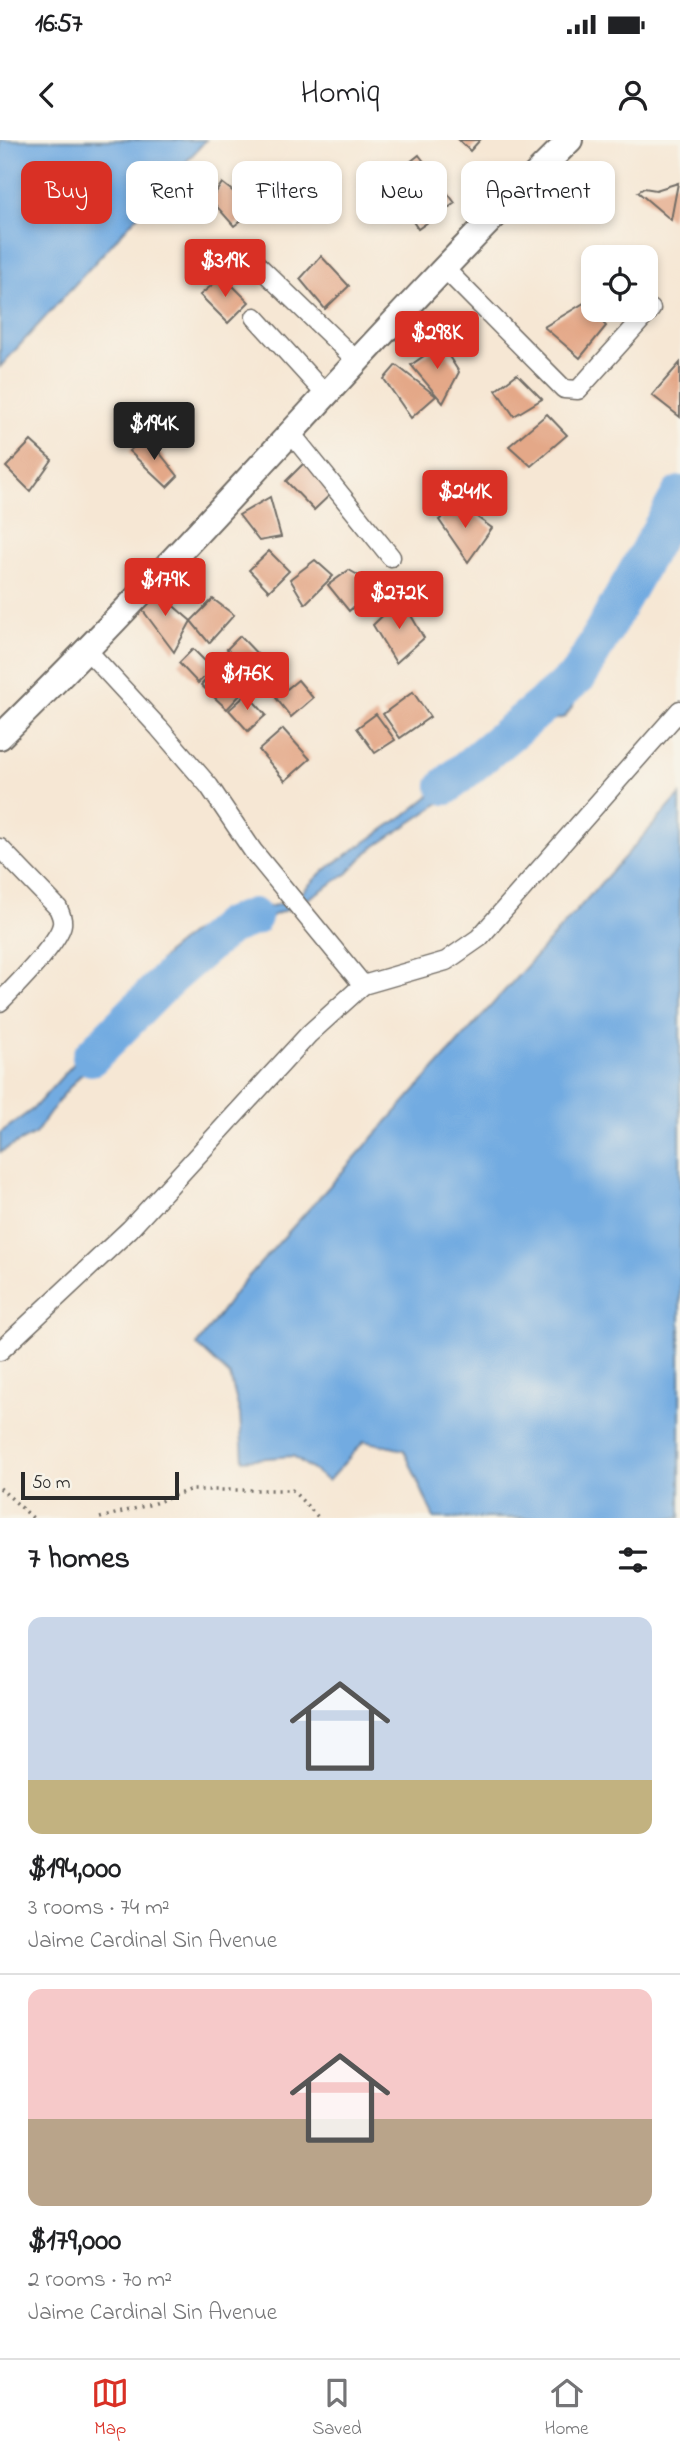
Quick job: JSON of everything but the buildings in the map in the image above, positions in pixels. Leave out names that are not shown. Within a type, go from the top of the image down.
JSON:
[{"type":"main road","points":[[0,737],[87,650],[517,191],[570,140]]},
{"type":"street","points":[[243,251],[357,362]]},
{"type":"street","points":[[445,269],[564,389],[570,391],[578,390],[639,322]]},
{"type":"street","points":[[255,317],[326,394]]},
{"type":"street","points":[[290,432],[391,556]]},
{"type":"street","points":[[87,650],[209,786],[253,851],[363,985]]},
{"type":"street","points":[[0,1351],[130,1229],[309,1034],[363,985],[446,961],[479,938],[680,710]]},
{"type":"street","points":[[0,848],[58,908],[63,921],[60,931],[24,978],[0,1002]]},
{"type":"path","points":[[0,1488],[33,1518]]},
{"type":"path","points":[[100,1518],[152,1504],[189,1490],[292,1490],[319,1518]]},
{"type":"water","points":[[0,140],[206,140],[187,161],[126,161],[126,224],[130,224],[0,367]]},
{"type":"water","points":[[551,690],[569,690],[573,699],[572,707],[565,717],[548,721],[478,777],[367,852],[348,873],[298,905],[221,937],[168,968],[124,1025],[62,1096],[35,1134],[0,1152],[0,1133],[33,1109],[121,1011],[167,953],[191,933],[235,916],[294,900],[322,872],[412,810],[468,765],[525,726]]},
{"type":"water","points":[[680,795],[680,1518],[434,1518],[404,1450],[364,1441],[328,1481],[293,1456],[243,1460],[240,1414],[230,1376],[197,1345],[240,1286]]},
{"type":"waterway","points":[[446,786],[579,675],[680,495]]},
{"type":"waterway","points":[[91,1057],[170,977],[229,926],[253,917]]}]
